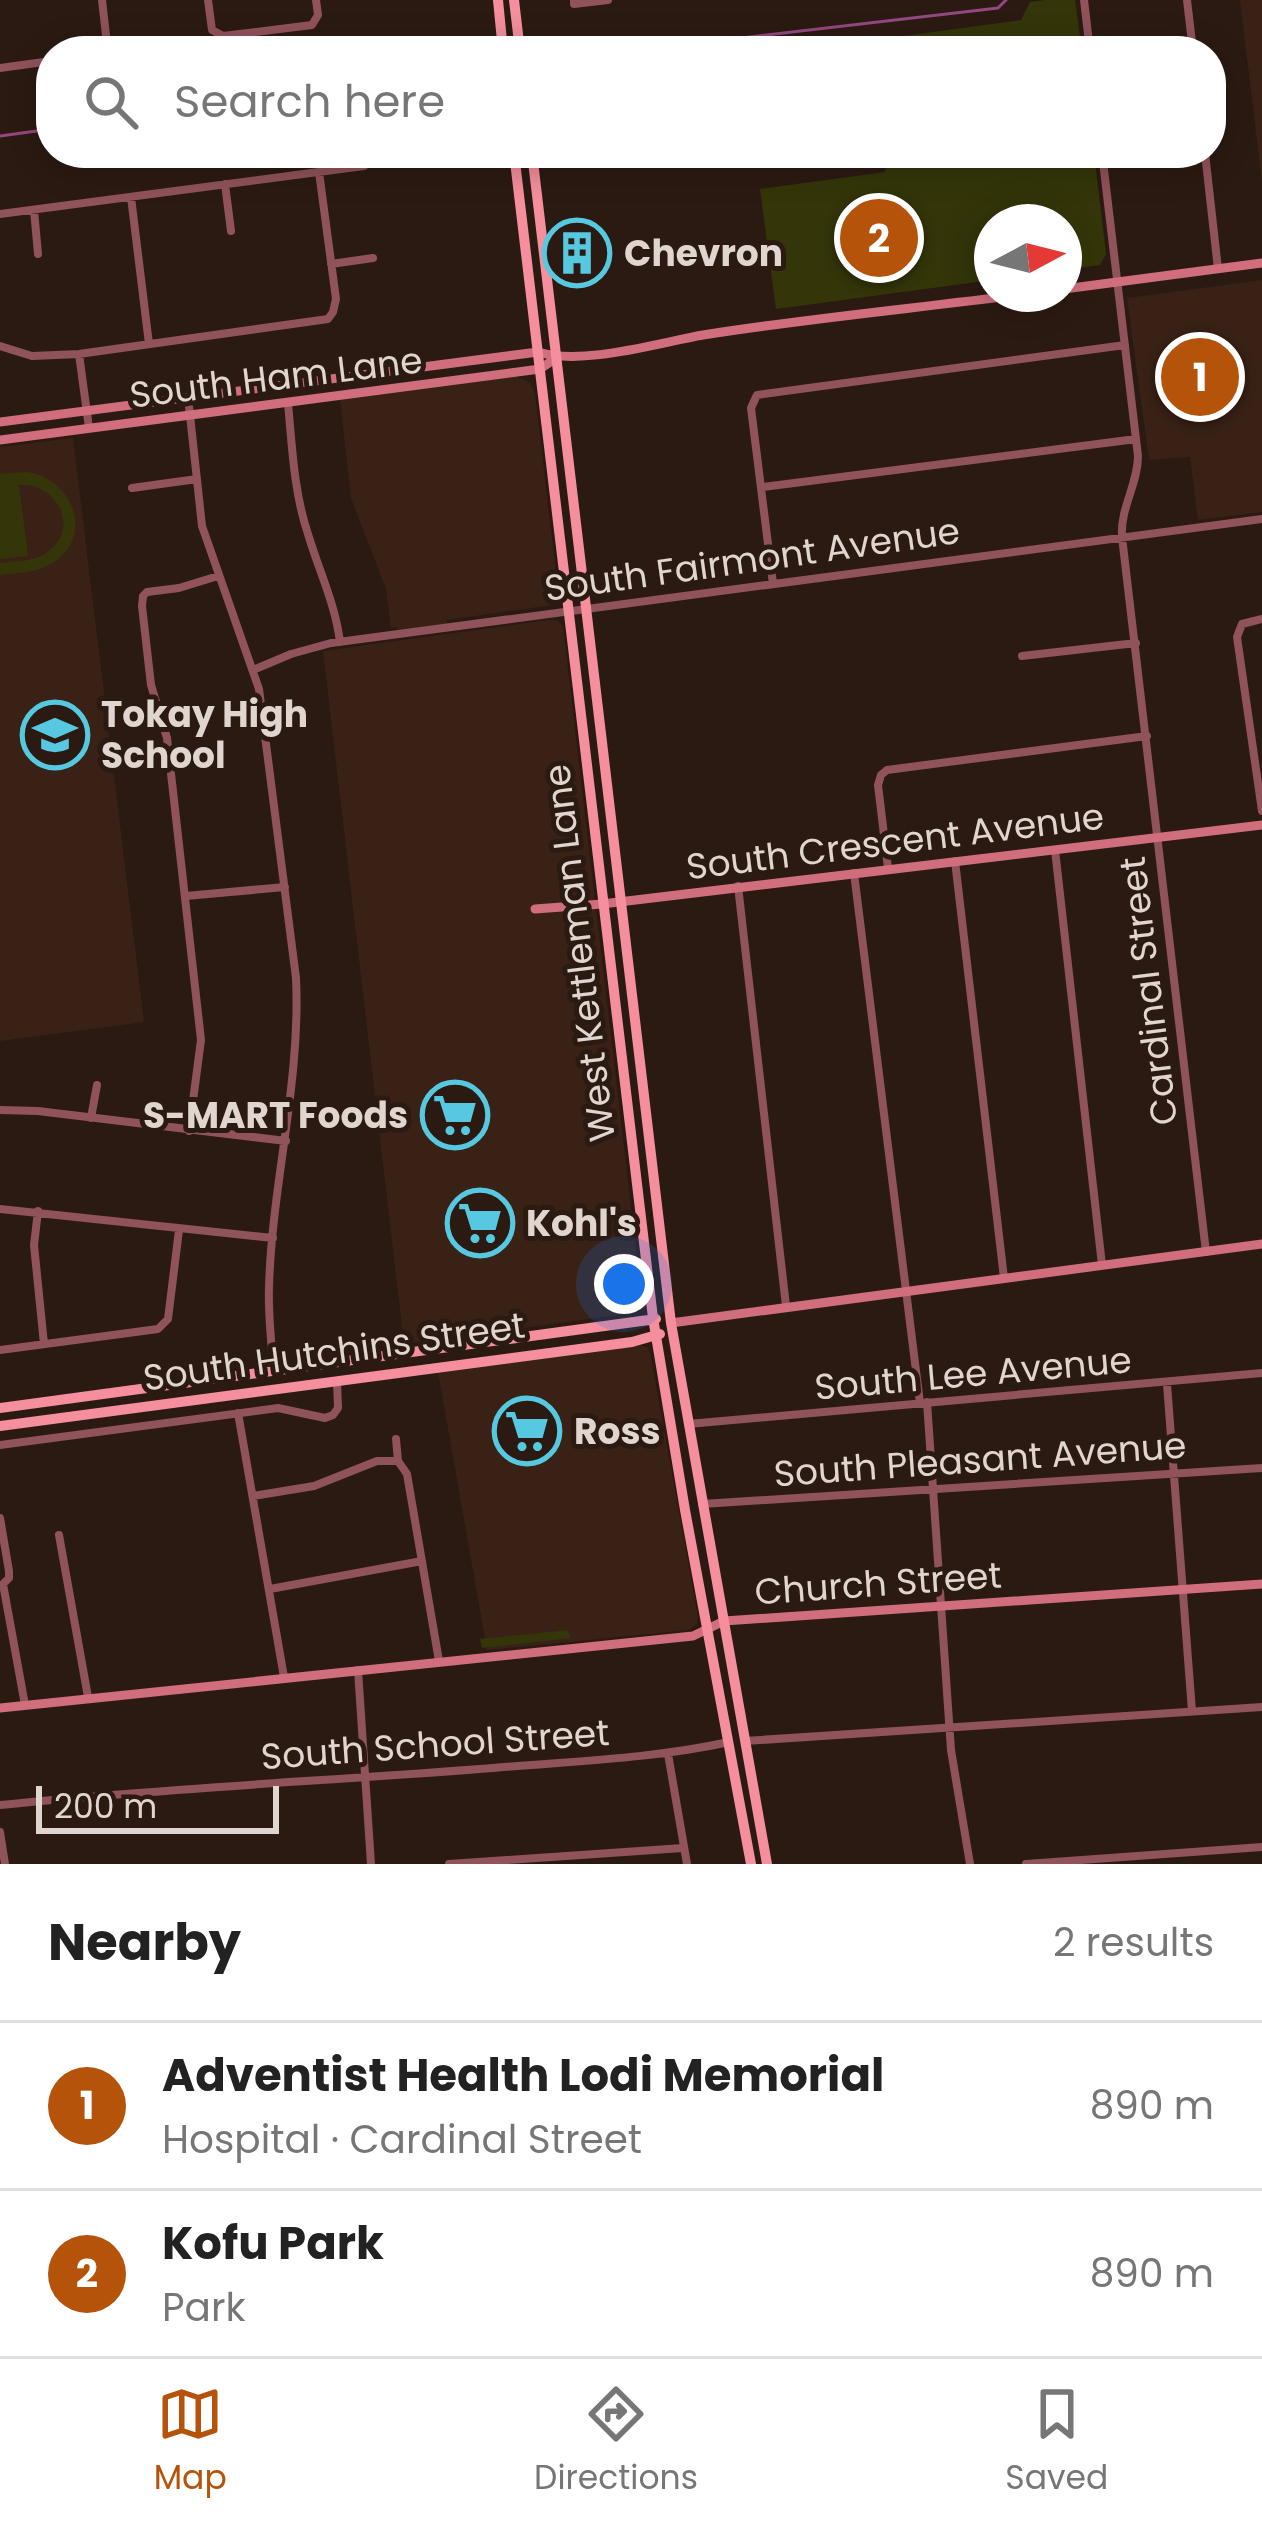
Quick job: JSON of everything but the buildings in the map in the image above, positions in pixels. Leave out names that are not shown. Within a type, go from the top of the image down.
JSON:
[{"type":"main road","points":[[498,0],[502,36]]},
{"type":"main road","points":[[514,0],[518,36]]},
{"type":"main road","name":"West Kettleman Lane","points":[[516,168],[653,1318],[751,1864]]},
{"type":"main road","name":"West Kettleman Lane","points":[[534,168],[671,1323],[767,1864]]},
{"type":"main road","points":[[1082,287],[1262,263]]},
{"type":"main road","name":"South Ham Lane","points":[[0,422],[538,352],[556,358],[644,348],[701,335],[974,301]]},
{"type":"main road","name":"South Ham Lane","points":[[0,440],[540,369],[556,358]]},
{"type":"main road","name":"South Crescent Avenue","points":[[535,909],[1262,825]]},
{"type":"main road","points":[[631,1129],[651,1159]]},
{"type":"main road","name":"South Hutchins Street","points":[[0,1408],[653,1318],[671,1323],[1262,1244]]},
{"type":"main road","points":[[657,1336],[671,1323]]},
{"type":"main road","name":"South Hutchins Street","points":[[0,1426],[657,1336]]},
{"type":"main road","points":[[491,1360],[508,1352],[518,1338]]},
{"type":"main road","name":"Church Street","points":[[0,1708],[693,1636],[724,1621],[1262,1584]]},
{"type":"street","points":[[102,0],[106,36]]},
{"type":"street","points":[[208,0],[212,30],[223,36],[312,25],[318,16],[316,0]]},
{"type":"street","points":[[574,0],[574,4],[608,0]]},
{"type":"street","points":[[1084,0],[1088,36]]},
{"type":"street","points":[[1186,0],[1190,36]]},
{"type":"street","points":[[0,68],[36,63]]},
{"type":"street","points":[[0,214],[349,168]]},
{"type":"street","name":"Cardinal Street","points":[[1104,168],[1138,469],[1121,524],[1122,537],[1206,1252]]},
{"type":"street","points":[[1206,168],[1218,269]]},
{"type":"street","points":[[0,346],[32,356],[79,354],[328,319],[336,299],[319,172]]},
{"type":"street","points":[[225,184],[231,231]]},
{"type":"street","points":[[131,197],[149,344]]},
{"type":"street","points":[[34,210],[38,254]]},
{"type":"street","points":[[332,264],[373,258]]},
{"type":"street","points":[[773,584],[751,408],[760,394],[1125,345]]},
{"type":"street","points":[[79,354],[88,428]]},
{"type":"street","points":[[188,397],[202,526],[259,689],[296,978],[298,1023],[268,1286],[274,1373]]},
{"type":"street","points":[[288,403],[301,505],[333,601],[340,642]]},
{"type":"street","points":[[762,487],[1136,439]]},
{"type":"street","points":[[133,488],[197,479]]},
{"type":"street","name":"South Fairmont Avenue","points":[[253,670],[340,642],[1262,519]]},
{"type":"street","points":[[190,1131],[201,1040],[167,738],[152,685],[142,596],[218,576]]},
{"type":"street","points":[[1262,619],[1240,627],[1237,637],[1262,811]]},
{"type":"street","points":[[1022,656],[1136,643]]},
{"type":"street","points":[[888,868],[878,785],[881,775],[894,768],[1147,736]]},
{"type":"street","points":[[1055,850],[1102,1265]]},
{"type":"street","points":[[955,860],[1004,1279]]},
{"type":"street","points":[[854,873],[935,1489],[951,1750],[970,1864]]},
{"type":"street","points":[[738,886],[786,1306]]},
{"type":"street","points":[[186,896],[285,887]]},
{"type":"street","points":[[91,1118],[97,1085]]},
{"type":"street","points":[[0,1110],[286,1141]]},
{"type":"street","points":[[0,1209],[273,1238]]},
{"type":"street","points":[[38,1211],[34,1245],[44,1344]]},
{"type":"street","points":[[0,1350],[164,1325],[178,1230]]},
{"type":"street","name":"South Lee Avenue","points":[[688,1424],[1262,1373]]},
{"type":"street","points":[[0,1445],[278,1408],[325,1418],[338,1408],[337,1381]]},
{"type":"street","points":[[1167,1384],[1192,1711]]},
{"type":"street","points":[[238,1413],[284,1677]]},
{"type":"street","points":[[396,1439],[398,1461],[407,1474],[440,1661]]},
{"type":"street","points":[[253,1496],[314,1486],[377,1461],[398,1461]]},
{"type":"street","name":"South Pleasant Avenue","points":[[702,1504],[1262,1468]]},
{"type":"street","points":[[0,1518],[9,1571],[2,1585],[25,1705]]},
{"type":"street","points":[[59,1535],[88,1697]]},
{"type":"street","points":[[270,1589],[422,1561]]},
{"type":"street","points":[[358,1669],[371,1864]]},
{"type":"street","points":[[745,1741],[1262,1707]]},
{"type":"street","name":"South School Street","points":[[0,1805],[668,1754],[729,1742]]},
{"type":"street","points":[[668,1754],[687,1864]]},
{"type":"street","points":[[0,1832],[5,1864]]},
{"type":"street","points":[[1025,1864],[1262,1847]]},
{"type":"street","points":[[448,1864],[683,1848]]},
{"type":"shaded area","points":[[1075,0],[1080,36],[903,36],[1021,20],[1030,2]]},
{"type":"shaded area","points":[[1240,0],[1262,0],[1262,182]]},
{"type":"shaded area","points":[[886,168],[1096,168],[1106,254],[1100,265],[1082,268],[1082,204],[974,204],[974,282],[776,309],[760,189],[885,172]]},
{"type":"shaded area","points":[[1262,280],[1262,512],[1198,520],[1190,457],[1149,460],[1127,298]]},
{"type":"shaded area","points":[[514,375],[530,383],[535,393],[559,599],[553,605],[447,620],[447,628],[399,634],[397,627],[391,628],[386,589],[351,498],[340,399]]},
{"type":"shaded area","name":"Tokay High School","points":[[73,438],[144,1022],[0,1041],[0,447]]},
{"type":"shaded area","points":[[27,472],[44,477],[67,498],[74,512],[72,541],[49,565],[0,575],[0,563],[41,556],[63,531],[60,508],[53,498],[43,490],[16,485],[28,556],[0,559],[0,474]]},
{"type":"shaded area","points":[[549,620],[563,627],[642,1301],[633,1313],[404,1344],[323,651]]},
{"type":"shaded area","points":[[638,1345],[650,1352],[697,1624],[689,1630],[487,1650],[438,1372]]},
{"type":"shaded area","points":[[568,1630],[571,1638],[482,1648],[480,1639]]},
{"type":"waterway","points":[[758,36],[998,8],[1006,0]]},
{"type":"waterway","points":[[0,136],[36,131]]},
{"type":"place","name":"Kofu Park","points":[[879,238]]},
{"type":"place","name":"Chevron","points":[[577,253]]},
{"type":"place","name":"Adventist Health Lodi Memorial","points":[[1200,377]]},
{"type":"place","name":"Tokay High School","points":[[55,735]]},
{"type":"place","name":"S-MART Foods","points":[[455,1115]]},
{"type":"place","name":"Kohl's","points":[[480,1223]]},
{"type":"place","name":"Ross","points":[[527,1431]]}]
